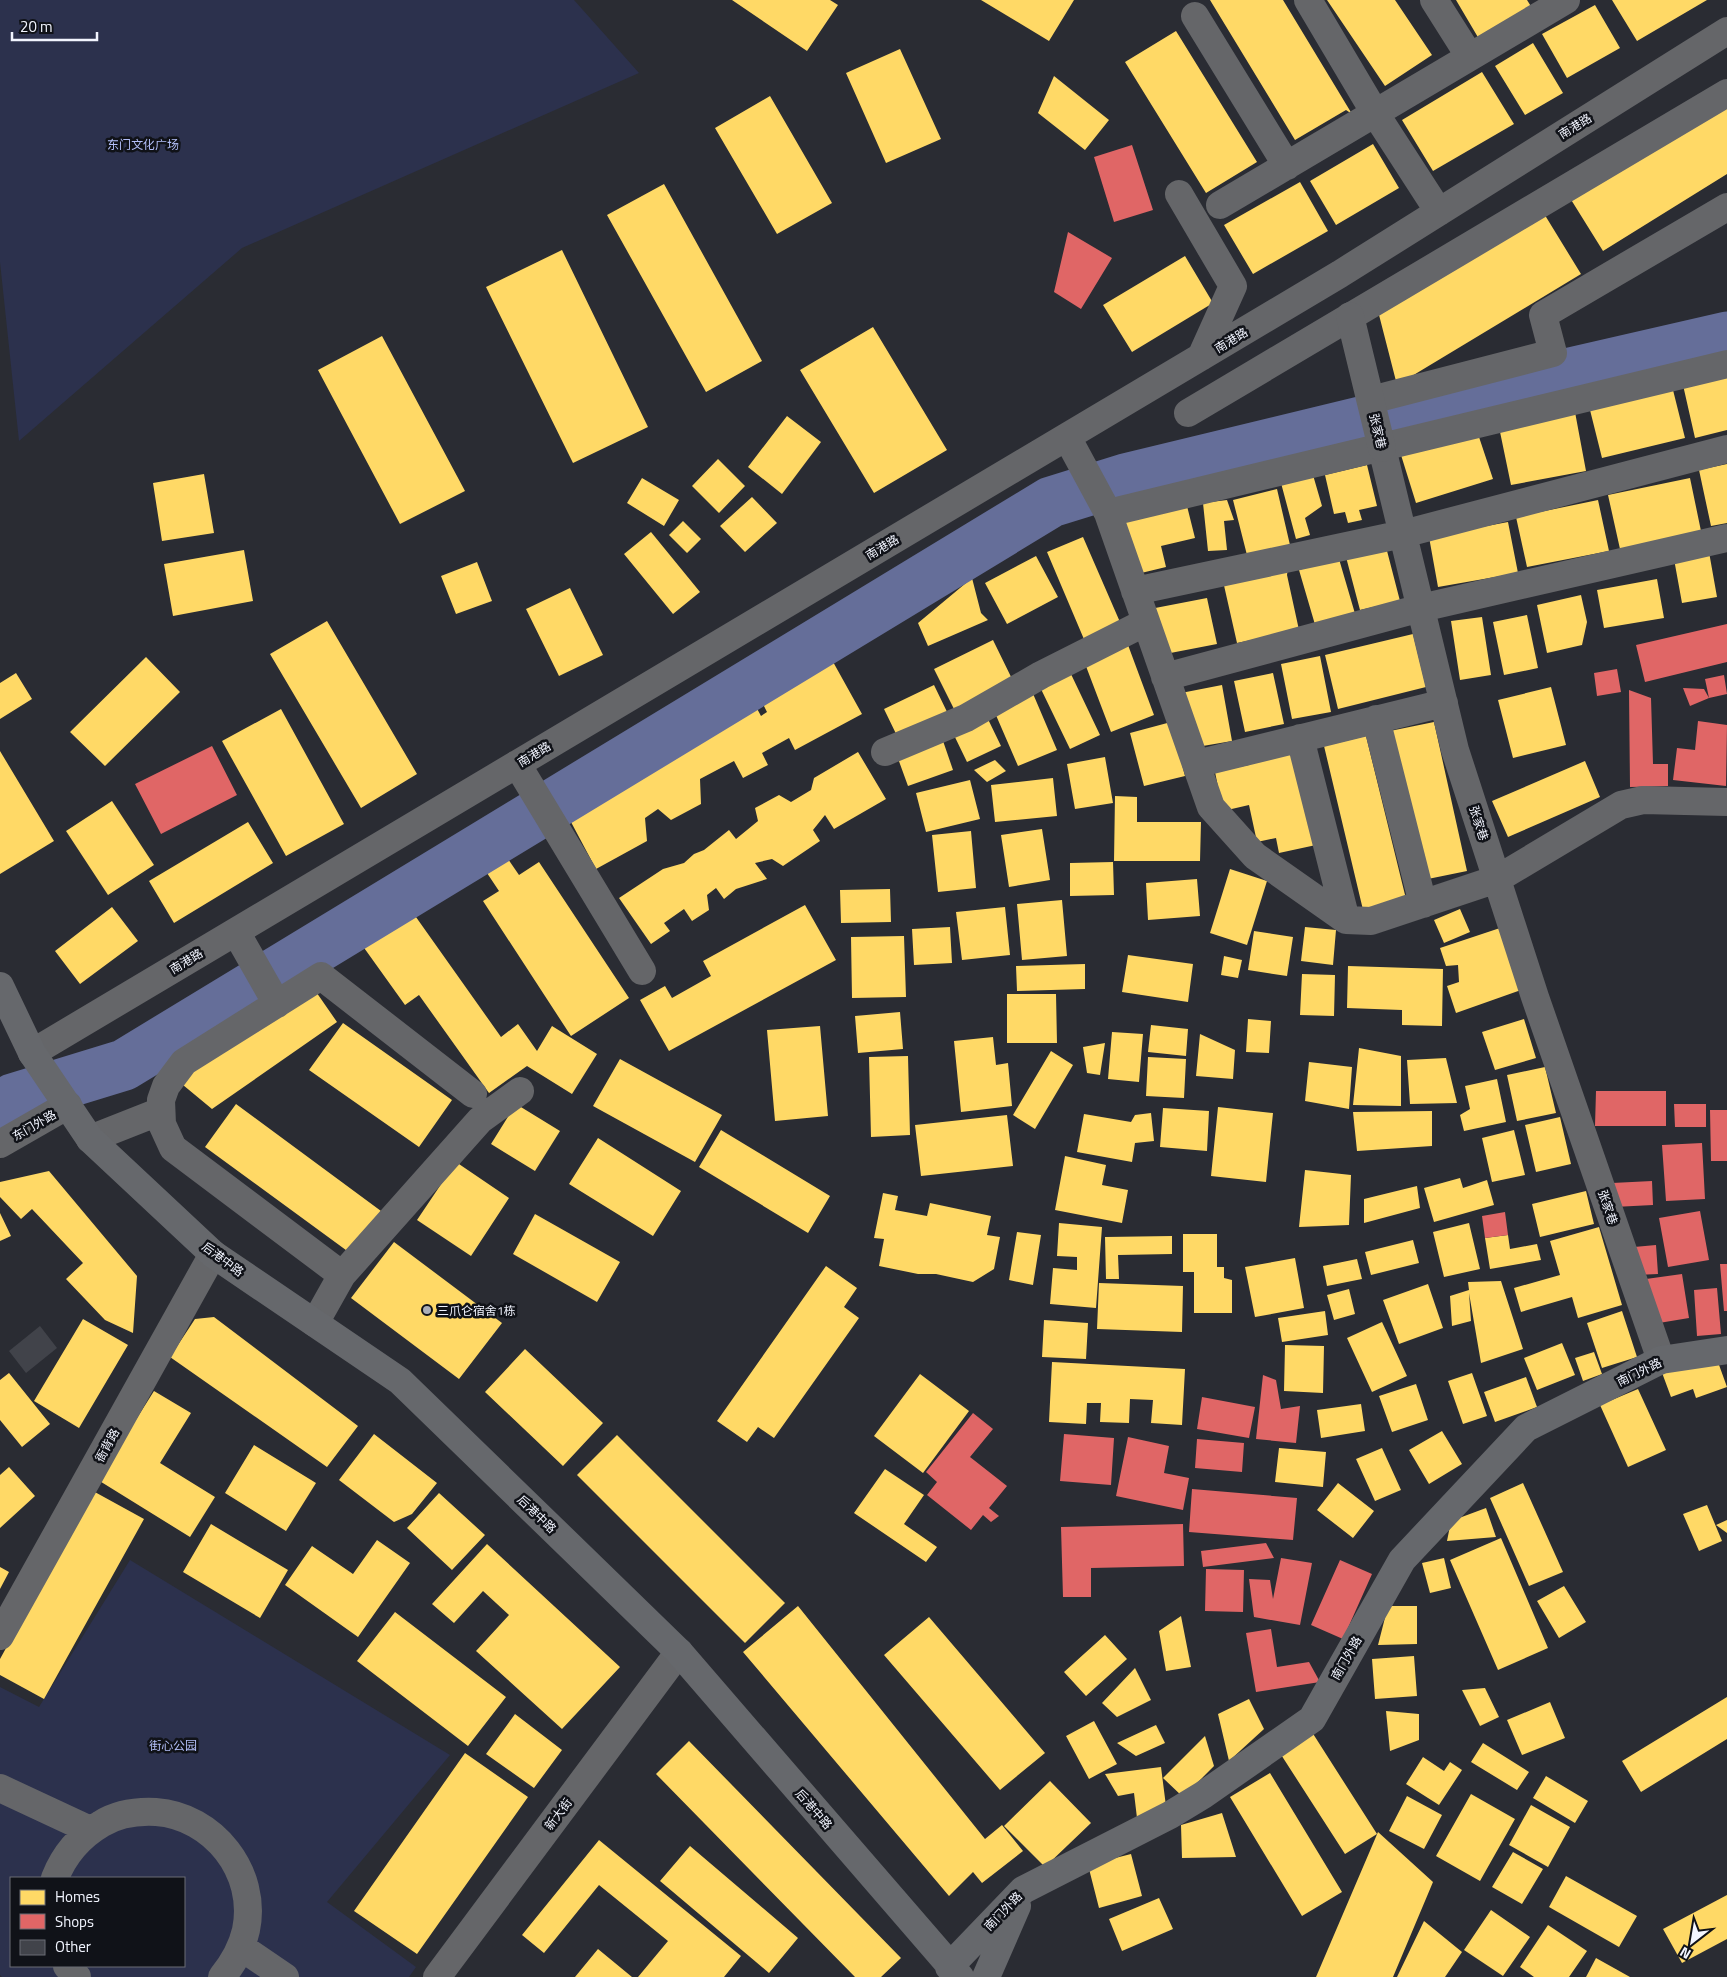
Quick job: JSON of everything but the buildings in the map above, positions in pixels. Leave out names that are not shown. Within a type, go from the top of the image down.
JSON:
[{"type":"main road","name":"后港中路","points":[[0,986],[33,1054],[90,1139],[213,1254],[400,1381],[679,1652],[951,1974]]},
{"type":"main road","name":"南门外路","points":[[951,1974],[1023,1890],[1170,1815],[1203,1795],[1312,1719],[1402,1560],[1526,1428],[1661,1360],[1727,1350]]},
{"type":"main road","points":[[986,1977],[1023,1890]]},
{"type":"street","points":[[1308,0],[1375,114],[1439,212]]},
{"type":"street","points":[[1434,0],[1470,57]]},
{"type":"street","points":[[1220,205],[1470,57],[1551,4]]},
{"type":"street","points":[[1195,16],[1288,166]]},
{"type":"street","name":"南港路","points":[[33,1054],[1340,274],[1727,31]]},
{"type":"street","points":[[1188,413],[1727,93]]},
{"type":"street","points":[[1179,194],[1233,286],[1201,357]]},
{"type":"street","points":[[1370,400],[1553,353],[1543,315],[1727,207]]},
{"type":"street","name":"张家巷","points":[[1340,274],[1455,750],[1535,996],[1661,1360]]},
{"type":"street","points":[[1108,513],[1727,364]]},
{"type":"street","points":[[1068,438],[1108,513],[1211,807],[1255,856],[1346,920],[1371,921],[1497,879],[1622,805],[1643,800],[1727,802]]},
{"type":"street","points":[[1135,591],[1403,534],[1727,450]]},
{"type":"street","points":[[1166,677],[1421,608],[1727,538]]},
{"type":"street","points":[[885,752],[966,718],[1041,675],[1146,622]]},
{"type":"street","points":[[1196,764],[1444,703]]},
{"type":"street","points":[[1376,719],[1423,904]]},
{"type":"street","points":[[1300,738],[1346,920]]},
{"type":"street","points":[[518,765],[642,971]]},
{"type":"street","points":[[236,933],[278,1004]]},
{"type":"street","points":[[342,1275],[173,1148],[162,1124],[161,1100],[166,1086],[184,1062],[322,976],[473,1094]]},
{"type":"street","points":[[315,1323],[342,1275],[480,1120],[520,1091]]},
{"type":"street","name":"东门外路","points":[[0,1144],[67,1104]]},
{"type":"street","points":[[90,1139],[161,1111]]},
{"type":"street","name":"衙背路","points":[[0,1636],[213,1254]]},
{"type":"street","name":"新大街","points":[[437,1977],[679,1652]]},
{"type":"street","points":[[0,1788],[90,1830]]},
{"type":"street","points":[[55,1877],[64,1859],[76,1843],[90,1830],[117,1817],[146,1812],[175,1816],[202,1827],[218,1839],[230,1854],[240,1872],[246,1890],[248,1910],[246,1929],[241,1947],[233,1963],[222,1977]]},
{"type":"street","points":[[241,1947],[285,1977]]},
{"type":"street","points":[[68,1967],[77,1977]]},
{"type":"green space","name":"东门文化广场","points":[[0,0],[574,0],[639,73],[242,248],[19,441],[0,262]]},
{"type":"green space","name":"街心公园","points":[[130,1560],[450,1755],[327,1902],[416,1967],[409,1977],[2,1977],[0,1975],[0,1687],[39,1707]]},
{"type":"waterway","points":[[0,1106],[13,1099],[124,1065],[1051,502],[1125,479],[1410,410],[1727,337]]},
{"type":"place","name":"三爪仑宿舍1栋","points":[[427,1310]]}]
